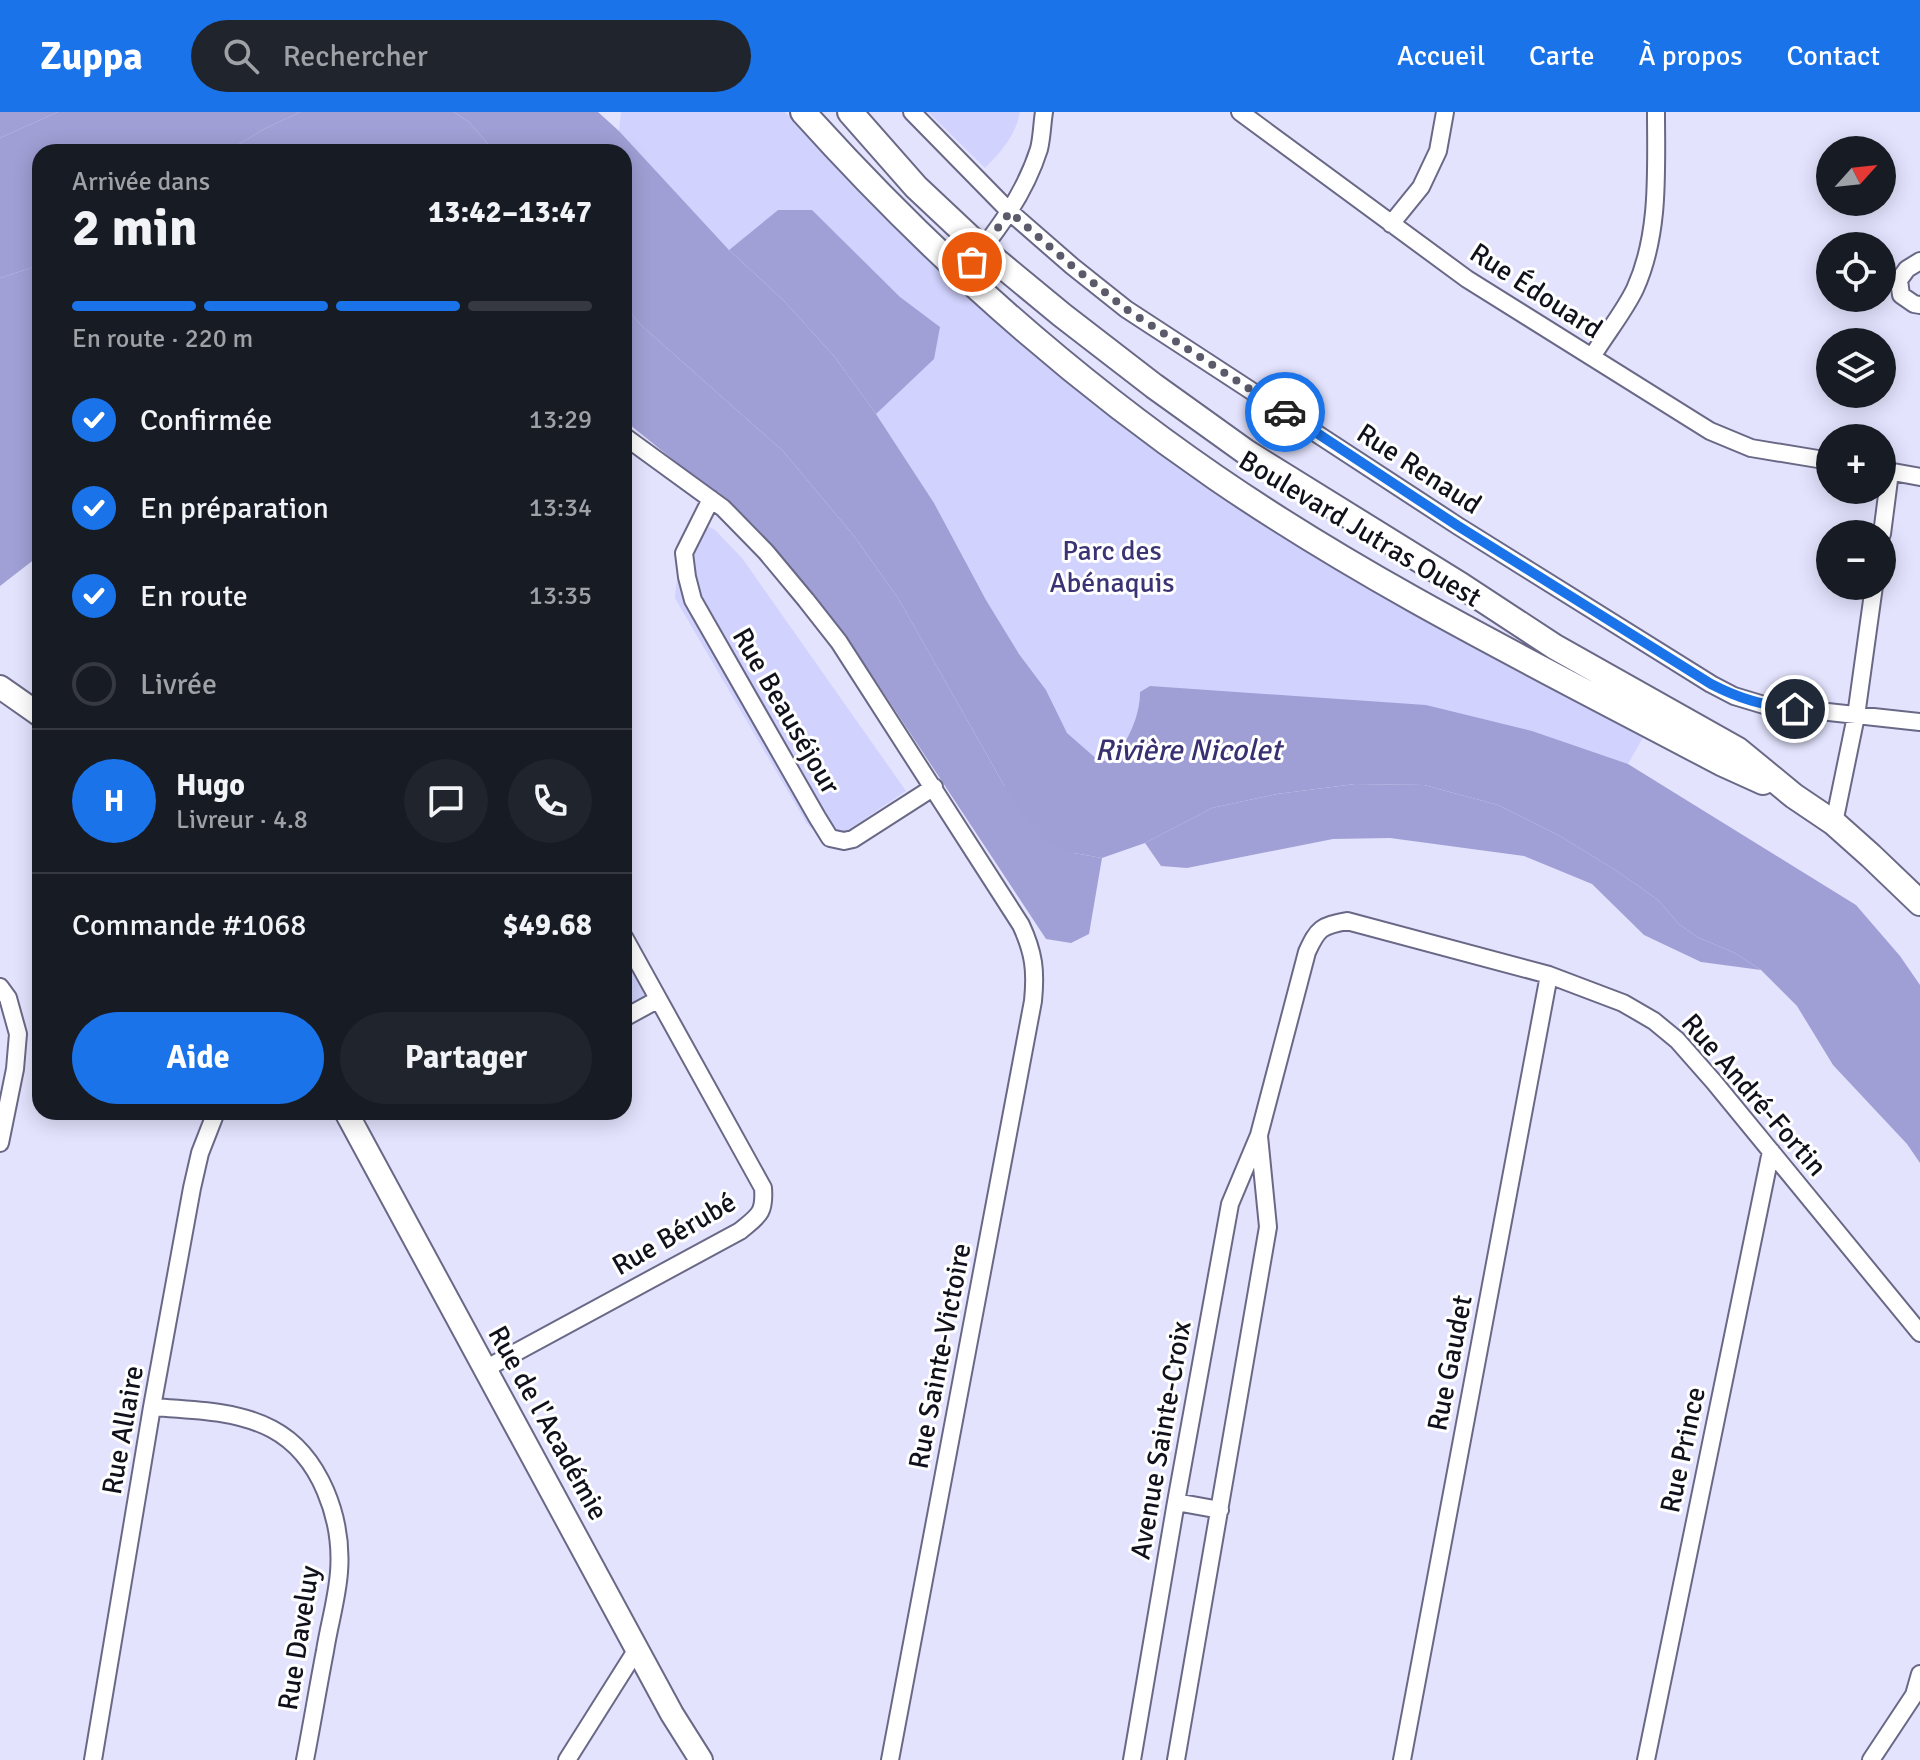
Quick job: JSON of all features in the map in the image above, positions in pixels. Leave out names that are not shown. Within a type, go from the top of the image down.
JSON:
[{"type":"main road","name":"Boulevard Jutras Ouest","points":[[803,112],[962,275],[1043,347],[1124,412],[1216,478],[1434,612],[1721,763],[1794,796]]},
{"type":"main road","name":"Boulevard Jutras Ouest","points":[[850,112],[916,187],[982,249],[1154,386],[1246,452],[1555,647],[1738,750],[1794,796],[1834,823],[1920,903]]},
{"type":"street","name":"Rue Renaud","points":[[912,112],[1010,212],[1072,266],[1146,323],[1458,526],[1711,684],[1734,696],[1764,705],[1920,722]]},
{"type":"street","points":[[962,275],[1010,212],[1040,146],[1044,112]]},
{"type":"street","name":"Rue Édouard","points":[[1240,112],[1467,279],[1710,431],[1751,448],[1816,459]]},
{"type":"street","points":[[1391,224],[1421,187],[1438,151],[1445,112]]},
{"type":"street","points":[[1592,357],[1635,289],[1651,236],[1655,208],[1656,112]]},
{"type":"street","points":[[1920,261],[1907,269],[1899,280],[1901,295],[1920,305]]},
{"type":"street","points":[[632,442],[723,508],[766,552],[839,642],[934,787]]},
{"type":"street","points":[[1896,473],[1920,477]]},
{"type":"street","name":"Rue Beauséjour","points":[[711,499],[684,553],[693,600],[830,838],[853,839],[934,787]]},
{"type":"street","points":[[1834,823],[1856,716],[1872,600]]},
{"type":"street","points":[[0,687],[32,709]]},
{"type":"street","name":"Rue Sainte-Victoire","points":[[890,1760],[1035,979],[1034,961],[1021,925],[934,787]]},
{"type":"street","name":"Rue André-Fortin","points":[[1316,933],[1329,924],[1347,921],[1549,975],[1623,1003],[1654,1021],[1677,1040],[1920,1333]]},
{"type":"street","name":"Avenue Sainte-Croix","points":[[1132,1760],[1230,1204],[1259,1135],[1307,952],[1316,933]]},
{"type":"street","name":"Rue Bérubé","points":[[485,1369],[740,1231],[756,1218],[764,1204],[763,1188],[632,952]]},
{"type":"street","name":"Rue Gaudet","points":[[1402,1760],[1549,975]]},
{"type":"street","points":[[0,987],[8,998],[18,1034],[15,1069],[0,1143]]},
{"type":"street","points":[[632,1014],[657,1000]]},
{"type":"street","name":"Rue Allaire","points":[[93,1760],[192,1188],[200,1153],[213,1120]]},
{"type":"street","name":"Rue de l'Académie","points":[[350,1120],[672,1714],[701,1760]]},
{"type":"street","name":"Avenue Sainte-Croix","points":[[1176,1760],[1268,1227],[1259,1135]]},
{"type":"street","name":"Rue Prince","points":[[1646,1760],[1771,1151]]},
{"type":"street","name":"Rue Daveluy","points":[[152,1407],[222,1413],[274,1430],[296,1448],[315,1471],[330,1502],[337,1532],[339,1571],[305,1760]]},
{"type":"street","points":[[1176,1502],[1220,1510]]},
{"type":"street","points":[[587,1760],[568,1758],[637,1649]]},
{"type":"street","points":[[1871,1760],[1914,1695],[1920,1674]]},
{"type":"green space","name":"Parc des Abénaquis","points":[[621,112],[785,112],[946,278],[1095,405],[1299,543],[1481,651],[1646,732],[1628,764],[1426,705],[1140,692],[1135,719],[1123,745],[1112,760],[1099,761],[1067,733],[1046,690],[1019,654],[934,503],[876,414],[896,393],[940,327],[778,210],[729,250],[619,131]]},
{"type":"green space","points":[[928,112],[1020,112],[1011,136],[985,168]]},
{"type":"green space","points":[[699,522],[715,530],[742,558],[906,791],[836,838],[822,838],[807,824],[675,598],[684,546]]},
{"type":"green space","points":[[632,952],[657,1000],[632,1014]]},
{"type":"shaded area","points":[[0,112],[58,112],[0,138]]},
{"type":"shaded area","points":[[300,112],[454,112],[469,122],[488,144],[239,144]]},
{"type":"shaded area","points":[[778,210],[812,210],[900,297],[940,327],[934,359],[876,414],[834,356],[784,301],[729,250]]},
{"type":"shaded area","points":[[32,268],[32,561],[0,586],[0,278]]},
{"type":"shaded area","points":[[632,314],[783,451],[854,536],[898,598],[1004,785],[1074,853],[1102,858],[1089,934],[1071,943],[1046,939],[844,633],[763,536],[632,426]]},
{"type":"shaded area","points":[[1355,784],[1424,785],[1498,805],[1560,836],[1617,871],[1658,900],[1679,924],[1697,937],[1735,953],[1761,970],[1701,962],[1644,935],[1592,884],[1524,856],[1390,838],[1333,839],[1187,868],[1161,866],[1145,843],[1212,808],[1277,794]]},
{"type":"water","points":[[58,112],[300,112],[239,144],[32,144],[32,268],[0,278],[0,138]]},
{"type":"water","name":"Rivière Nicolet","points":[[454,112],[598,112],[631,144],[488,144],[469,122]]},
{"type":"water","name":"Rivière Nicolet","points":[[632,145],[729,250],[784,301],[834,356],[934,503],[986,600],[1019,654],[1046,690],[1067,733],[1099,761],[1112,760],[1123,745],[1135,719],[1140,692],[1150,686],[1426,705],[1532,731],[1628,764],[1856,905],[1900,956],[1920,985],[1920,1163],[1907,1144],[1833,1065],[1797,1006],[1761,970],[1735,953],[1697,937],[1679,924],[1658,900],[1617,871],[1560,836],[1498,805],[1424,785],[1355,784],[1277,794],[1212,808],[1145,843],[1102,858],[1074,853],[1045,841],[1026,820],[1004,785],[898,598],[854,536],[783,451],[632,314]]},
{"type":"way so far","points":[[972,262],[1010,212],[1126,309],[1285,412]]},
{"type":"route","points":[[1285,412],[1458,526],[1711,684],[1750,701],[1795,709]]}]
